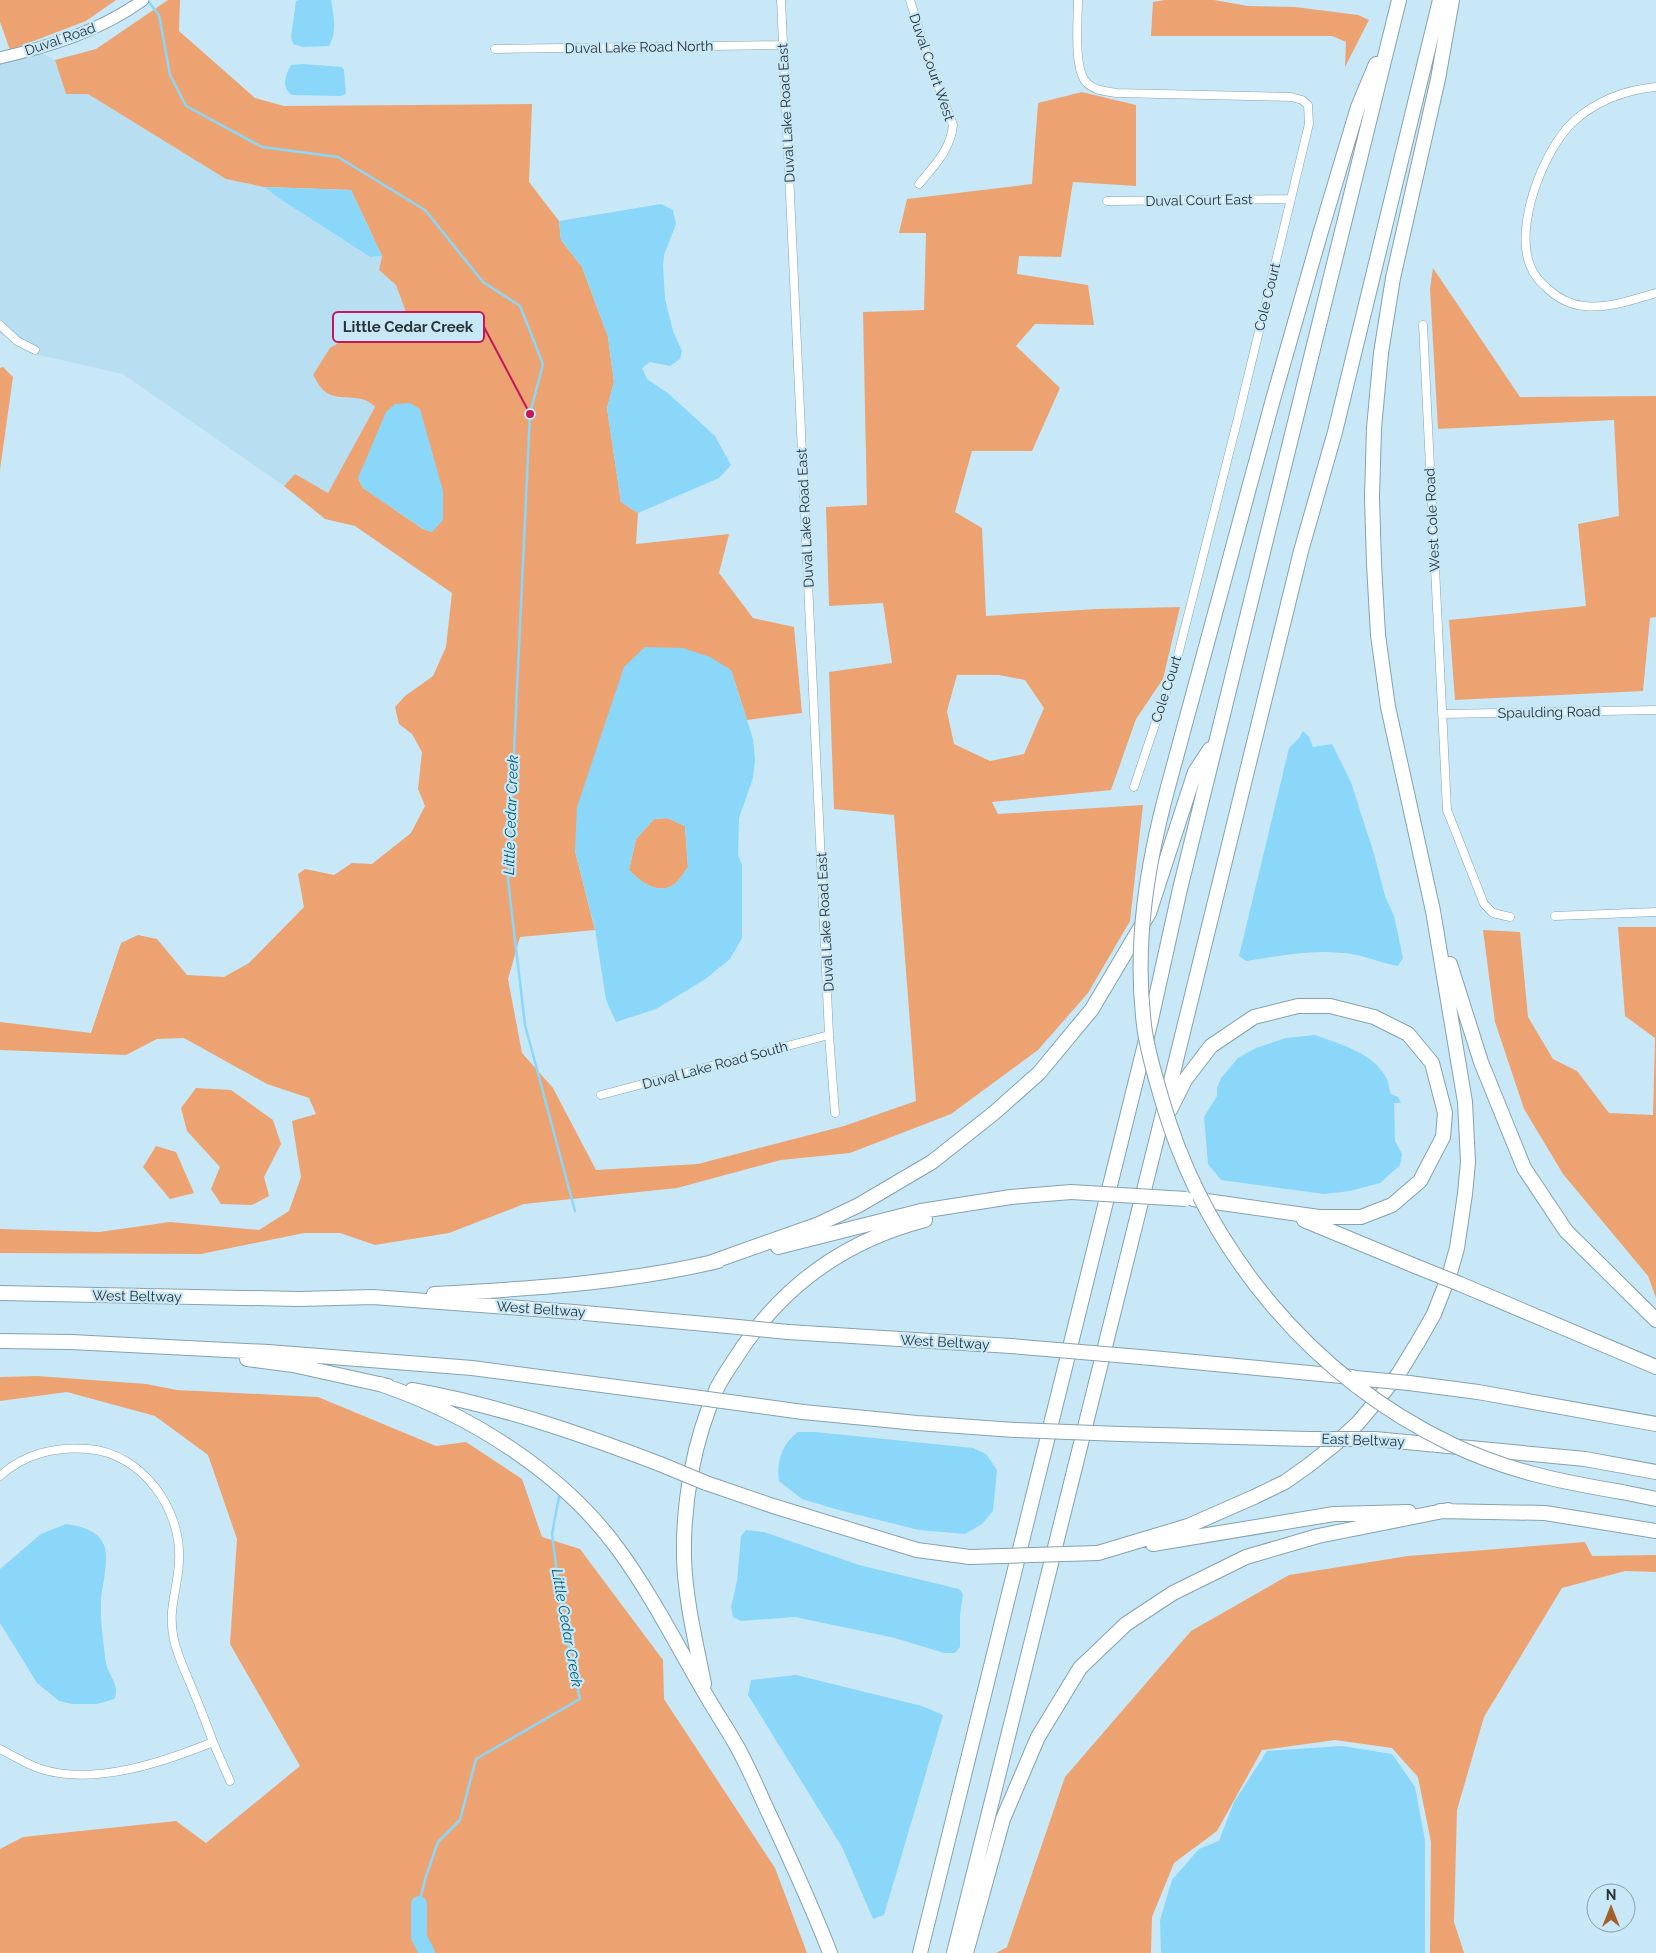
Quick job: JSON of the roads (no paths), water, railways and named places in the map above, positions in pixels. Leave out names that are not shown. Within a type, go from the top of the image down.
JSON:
[{"type":"highway","points":[[920,1953],[1149,1030],[1180,889],[1216,740],[1399,0]]},
{"type":"highway","points":[[954,1953],[1301,551],[1335,432],[1440,0]]},
{"type":"highway","points":[[1098,1553],[1188,1526],[1285,1482],[1309,1465],[1358,1422],[1399,1374],[1434,1314],[1450,1273],[1457,1248],[1465,1194],[1468,1140],[1456,1041],[1433,911],[1388,708],[1378,635],[1372,497],[1374,428],[1381,353],[1393,278],[1438,79],[1452,0]]},
{"type":"highway","points":[[1394,19],[1358,107],[1323,222],[1272,403],[1154,842],[1143,910],[1141,966],[1144,1026],[1149,1056],[1169,1125],[1182,1159],[1210,1216],[1227,1246],[1247,1275],[1313,1350],[1350,1381],[1399,1415],[1451,1444],[1514,1469],[1563,1482],[1656,1500]]},
{"type":"highway","points":[[708,1263],[819,1224],[859,1205],[932,1162],[994,1113],[1039,1073],[1092,1009],[1149,913],[1195,772],[1216,740]]},
{"type":"highway","points":[[1433,911],[1481,1062],[1524,1168],[1566,1232],[1656,1320]]},
{"type":"highway","points":[[374,1297],[509,1290],[644,1276],[708,1263],[921,1211],[1011,1197],[1071,1192],[1186,1199],[1319,1217],[1361,1217],[1392,1204],[1420,1181],[1443,1137],[1445,1113],[1432,1063],[1408,1034],[1374,1017],[1330,1006],[1298,1006],[1254,1017],[1211,1046],[1185,1080],[1157,1138]]},
{"type":"highway","points":[[706,1696],[689,1604],[684,1558],[686,1505],[699,1436],[718,1386],[752,1332],[776,1306],[823,1265],[865,1241],[912,1223],[1011,1197]]},
{"type":"highway","points":[[1285,1212],[1656,1367]]},
{"type":"highway","name":"West Beltway","points":[[0,1293],[299,1299],[374,1297],[574,1312],[788,1332],[1011,1346],[1409,1383],[1478,1392],[1656,1424]]},
{"type":"highway","points":[[0,1341],[71,1342],[293,1365],[380,1384],[458,1398],[524,1417],[660,1464],[706,1483],[773,1506],[917,1550],[970,1557],[1098,1553],[1334,1514],[1448,1510],[1545,1513],[1656,1531]]},
{"type":"highway","name":"East Beltway","points":[[71,1342],[268,1352],[472,1368],[804,1412],[917,1423],[1014,1430],[1121,1434],[1375,1439],[1585,1459],[1656,1472]]},
{"type":"highway","points":[[380,1384],[408,1394],[458,1417],[529,1461],[585,1510],[617,1548],[655,1604],[706,1696],[736,1744],[812,1905],[830,1953]]},
{"type":"highway","points":[[966,1953],[1003,1819],[1038,1737],[1080,1668],[1126,1624],[1174,1593],[1246,1557],[1318,1536],[1448,1510]]},
{"type":"main road","name":"Duval Road","points":[[0,58],[82,34],[139,3]]},
{"type":"street","name":"Duval Lake Road East","points":[[781,0],[829,1035],[835,1112]]},
{"type":"street","name":"Duval Court West","points":[[910,0],[929,62],[953,125],[952,136],[947,148],[919,184]]},
{"type":"street","name":"Cole Court","points":[[1078,0],[1080,68],[1084,79],[1093,88],[1116,93],[1291,97],[1302,100],[1308,105],[1309,124],[1239,414],[1176,659],[1134,787]]},
{"type":"street","name":"Duval Lake Road North","points":[[495,49],[782,45]]},
{"type":"street","points":[[1656,87],[1612,96],[1591,108],[1573,122],[1562,134],[1543,166],[1525,235],[1529,265],[1537,279],[1561,300],[1583,306],[1601,306],[1656,293]]},
{"type":"street","name":"Duval Court East","points":[[1107,201],[1291,199]]},
{"type":"street","points":[[0,325],[17,341],[35,350]]},
{"type":"street","name":"West Cole Road","points":[[1423,325],[1447,810],[1484,904],[1494,913],[1510,917]]},
{"type":"street","name":"Spaulding Road","points":[[1442,714],[1656,710]]},
{"type":"street","points":[[1555,916],[1656,912]]},
{"type":"street","name":"Duval Lake Road South","points":[[601,1095],[829,1035]]},
{"type":"street","points":[[0,1476],[17,1463],[33,1455],[52,1450],[92,1449],[111,1455],[128,1464],[145,1476],[159,1491],[173,1520],[179,1546],[179,1562],[171,1620],[174,1639],[213,1742],[230,1781]]},
{"type":"street","points":[[0,1748],[26,1764],[43,1770],[83,1775],[100,1774],[166,1760],[213,1742]]},
{"type":"water","points":[[331,0],[334,30],[329,46],[303,47],[293,44],[291,37],[296,1]]},
{"type":"water","points":[[291,65],[342,67],[344,70],[346,94],[340,96],[292,95],[285,85],[287,73]]},
{"type":"water","points":[[264,187],[351,190],[382,256],[370,257]]},
{"type":"water","points":[[661,204],[673,210],[676,224],[664,255],[663,266],[665,299],[673,331],[682,351],[680,359],[670,366],[650,362],[642,368],[647,379],[669,394],[715,436],[731,465],[719,478],[638,513],[621,502],[607,408],[614,382],[608,337],[582,267],[561,240],[559,221]]},
{"type":"water","points":[[410,403],[420,409],[443,491],[443,520],[432,532],[423,529],[363,488],[358,478],[386,412],[395,404]]},
{"type":"water","points":[[645,647],[683,648],[710,657],[731,670],[753,739],[755,760],[753,778],[739,818],[738,855],[742,865],[742,938],[730,959],[704,980],[656,1009],[616,1022],[606,1000],[595,929],[575,851],[577,807],[624,667]],"holes":[[[667,818],[685,826],[688,867],[674,885],[666,888],[654,887],[643,882],[629,870],[636,839],[654,819]]]},
{"type":"water","points":[[1303,731],[1309,737],[1313,747],[1332,744],[1351,782],[1385,896],[1394,916],[1403,958],[1398,966],[1357,955],[1328,952],[1301,953],[1246,961],[1239,956],[1289,748]]},
{"type":"water","points":[[1315,1035],[1365,1056],[1374,1062],[1387,1079],[1391,1094],[1398,1097],[1401,1103],[1394,1103],[1395,1141],[1402,1154],[1400,1165],[1380,1183],[1350,1191],[1324,1194],[1221,1180],[1208,1164],[1204,1117],[1217,1096],[1217,1088],[1221,1078],[1238,1058],[1256,1048],[1286,1038]]},
{"type":"water","points":[[798,1432],[815,1432],[973,1448],[986,1454],[997,1470],[993,1511],[982,1524],[965,1534],[919,1530],[802,1499],[779,1481],[778,1474],[781,1454],[788,1442]]},
{"type":"water","points":[[66,1524],[78,1526],[95,1533],[103,1542],[105,1548],[106,1566],[101,1598],[101,1622],[106,1663],[115,1685],[116,1694],[114,1699],[97,1704],[72,1704],[59,1701],[37,1683],[0,1623],[0,1569],[41,1534]]},
{"type":"water","points":[[746,1530],[764,1532],[859,1565],[959,1589],[963,1594],[960,1615],[960,1647],[955,1653],[944,1653],[895,1638],[795,1617],[741,1621],[733,1617],[731,1607],[737,1581],[741,1536]]},
{"type":"water","points":[[796,1675],[922,1706],[943,1715],[884,1915],[873,1919],[842,1847],[748,1695],[751,1680]]},
{"type":"water","points":[[1342,1746],[1392,1754],[1415,1787],[1425,1840],[1425,1953],[1161,1953],[1160,1920],[1172,1880],[1199,1849],[1219,1841],[1234,1802],[1267,1751]]},
{"type":"waterway","name":"Little Cedar Creek","points":[[147,0],[159,15],[170,75],[186,106],[262,147],[338,157],[425,210],[483,282],[520,306],[543,364],[530,414],[508,880],[525,1025],[575,1211]]},
{"type":"waterway","name":"Little Cedar Creek","points":[[419,1904],[426,1876],[438,1842],[460,1820],[476,1759],[580,1699],[564,1626],[552,1534],[559,1497]]},
{"type":"waterway","name":"Little Cedar Creek","points":[[419,1904],[419,1937],[427,1953]]},
{"type":"place","name":"Little Cedar Creek","points":[[530,414]]}]
